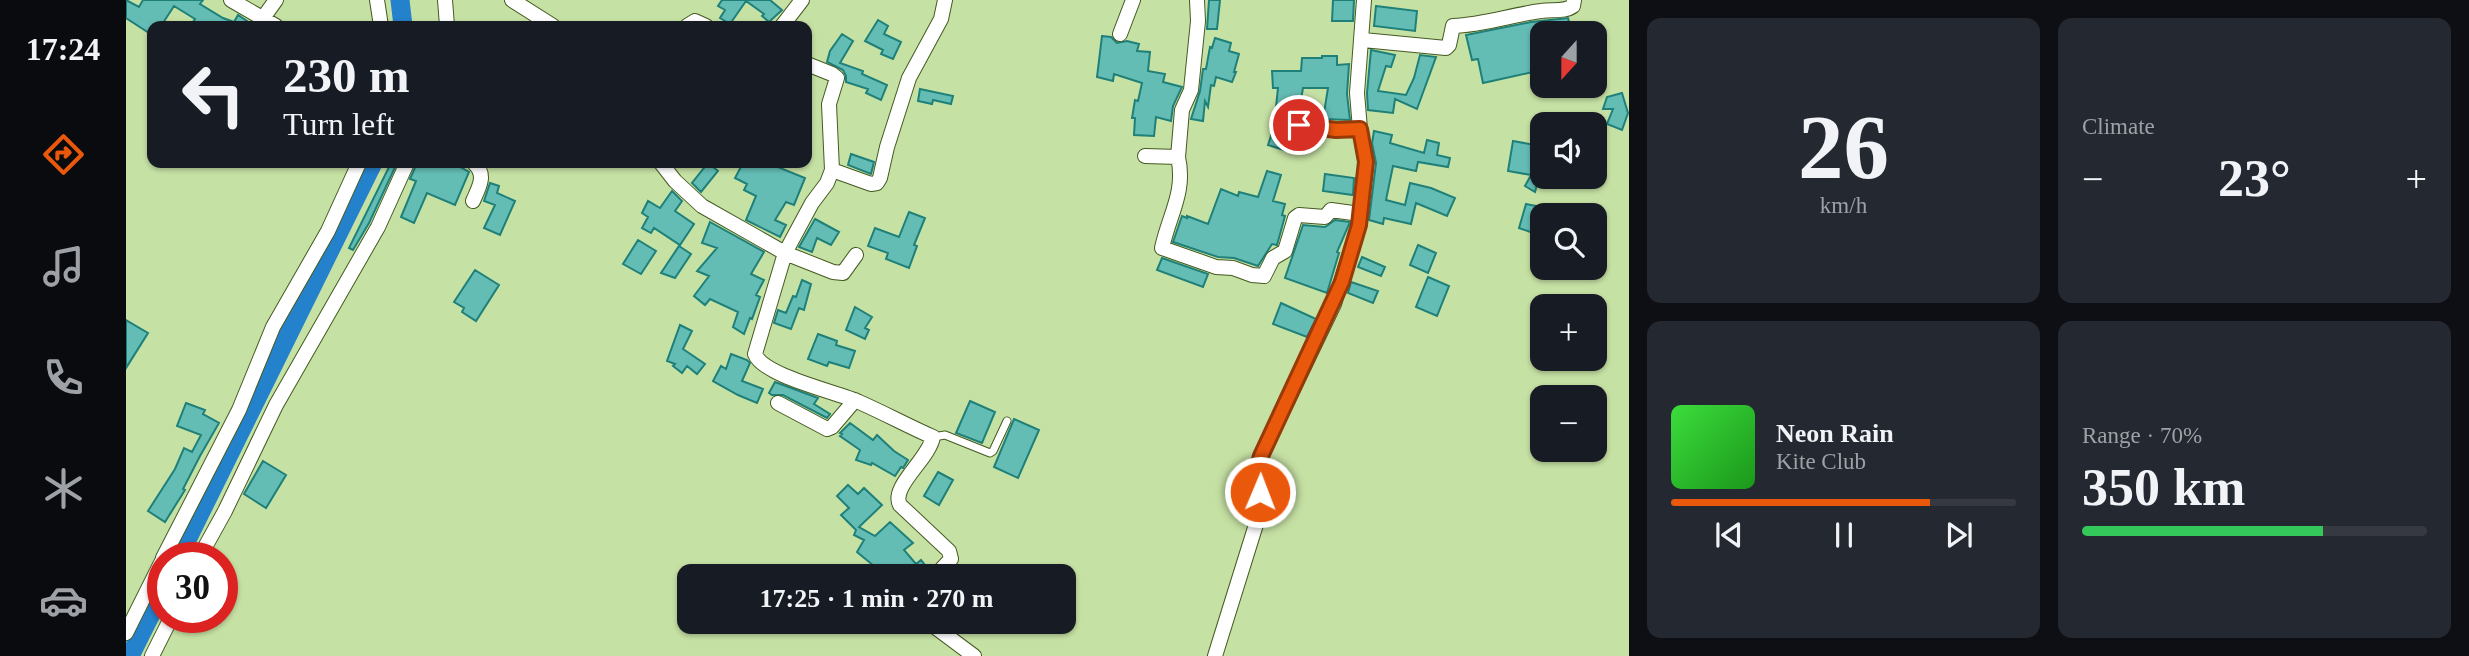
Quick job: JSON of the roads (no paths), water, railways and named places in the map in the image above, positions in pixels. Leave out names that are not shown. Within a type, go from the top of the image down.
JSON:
[{"type":"street","points":[[230,0],[267,21]]},
{"type":"street","points":[[272,21],[276,0]]},
{"type":"street","points":[[377,0],[380,21]]},
{"type":"street","points":[[445,0],[447,21]]},
{"type":"street","points":[[512,0],[540,21]]},
{"type":"street","points":[[832,170],[871,184],[877,183],[909,78],[941,19],[944,0]]},
{"type":"street","points":[[1121,34],[1133,0]]},
{"type":"street","points":[[1197,0],[1198,21],[1191,90],[1182,110],[1178,200],[1162,248],[1216,267],[1233,268],[1264,276],[1273,258],[1285,251],[1295,218],[1299,215],[1325,217],[1331,210],[1360,214]]},
{"type":"street","points":[[1215,656],[1258,518],[1260,492],[1257,470],[1261,456],[1334,304],[1360,214],[1366,162],[1357,93],[1364,0]]},
{"type":"street","points":[[1363,40],[1446,48],[1449,46],[1453,26],[1498,21],[1542,10],[1568,9],[1573,6],[1574,0]]},
{"type":"street","points":[[785,21],[794,3]]},
{"type":"street","points":[[812,66],[836,76],[829,104],[832,170],[785,253],[755,354],[757,359],[791,378],[855,400],[933,437],[930,451],[905,481],[898,492],[897,500],[950,551],[951,559],[947,564]]},
{"type":"street","points":[[1299,125],[1336,130],[1360,129]]},
{"type":"street","points":[[1145,156],[1178,158]]},
{"type":"street","points":[[171,542],[239,410],[273,327],[328,231],[357,168]]},
{"type":"street","points":[[208,542],[276,405],[378,227],[405,168]]},
{"type":"street","points":[[473,201],[482,179],[479,168]]},
{"type":"street","points":[[665,168],[702,206],[785,253],[833,272],[844,273],[856,255]]},
{"type":"street","points":[[778,404],[827,429],[832,427],[855,400]]},
{"type":"street","points":[[126,633],[147,590]]},
{"type":"street","points":[[152,656],[164,633]]},
{"type":"street","points":[[944,634],[974,656]]},
{"type":"lane","points":[[933,437],[945,435],[990,453],[993,452],[1007,421]]},
{"type":"waterway","points":[[400,0],[402,21]]},
{"type":"waterway","points":[[186,542],[371,168]]},
{"type":"waterway","points":[[130,656],[147,622]]}]
